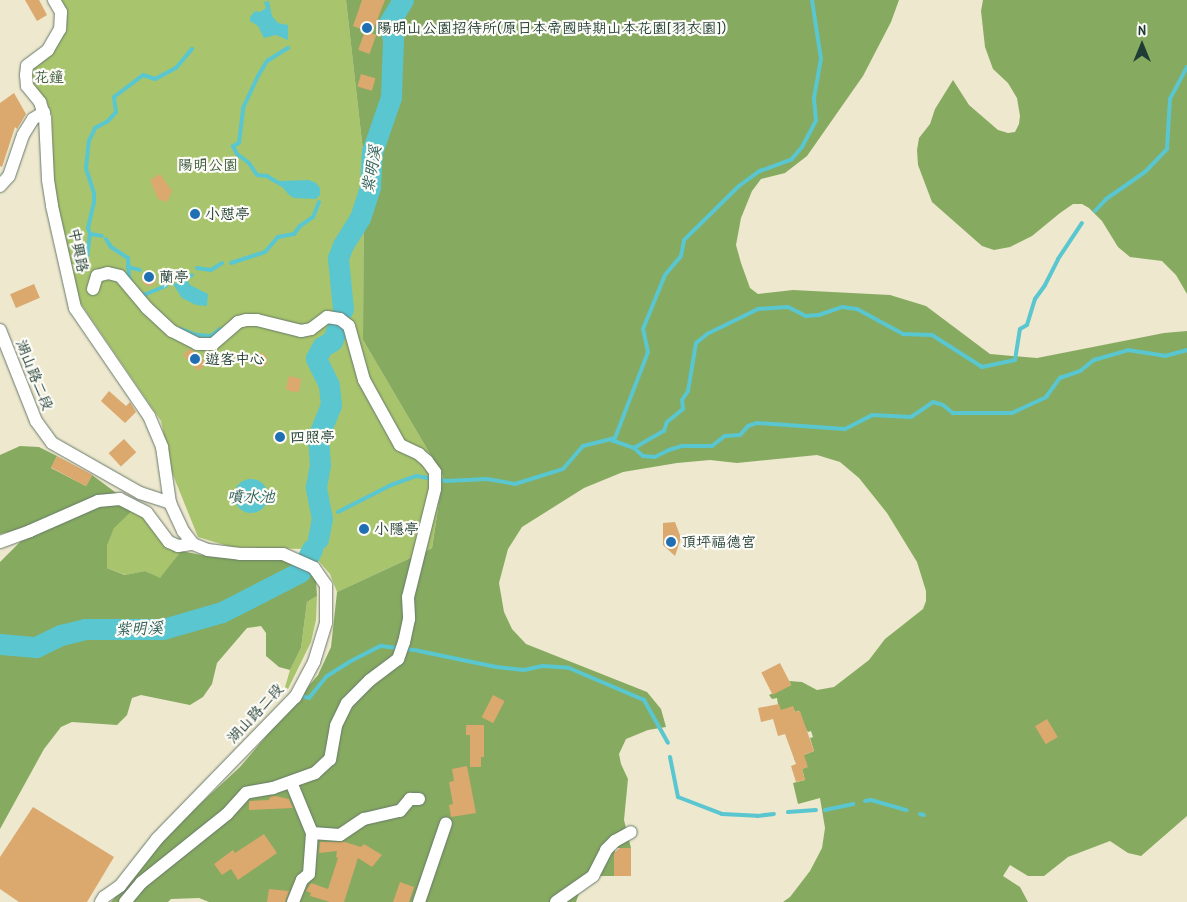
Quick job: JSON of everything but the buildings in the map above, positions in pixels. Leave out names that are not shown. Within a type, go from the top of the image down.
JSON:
[{"type":"street","name":"中興路","points":[[54,0],[61,12],[60,28],[48,50],[28,66],[26,86],[40,102],[44,112],[52,206],[75,308],[148,416],[162,447],[170,503]]},
{"type":"street","points":[[0,186],[9,176],[22,134],[33,119],[44,112]]},
{"type":"street","points":[[93,289],[97,276],[108,273],[120,276],[147,308],[172,331],[197,344],[213,344],[238,322],[246,320],[257,320],[301,331],[311,329],[327,317],[340,319],[348,326],[364,380],[400,445],[419,454],[435,472],[435,489],[420,552],[413,569],[408,598],[409,619],[398,659],[369,681],[348,703],[336,726],[330,759],[316,773],[291,782],[246,793],[228,814],[141,883],[125,902]]},
{"type":"street","name":"湖山路二段","points":[[0,330],[36,421],[52,442],[140,492],[170,503]]},
{"type":"street","name":"湖山路二段","points":[[0,542],[98,501],[120,499],[147,513],[169,542],[178,546],[193,544],[208,550],[240,554],[283,554],[306,563],[319,574],[326,585],[326,623],[314,662],[295,697],[158,839],[120,886],[101,902]]},
{"type":"street","points":[[170,503],[183,532],[193,544]]},
{"type":"street","points":[[291,782],[312,833],[309,874],[302,880],[293,902]]},
{"type":"street","points":[[312,833],[340,835],[364,819],[395,813],[400,811],[410,799],[418,799]]},
{"type":"street","points":[[419,902],[446,823]]},
{"type":"street","points":[[556,902],[593,876],[606,850],[615,841],[631,832]]},
{"type":"street","name":"湖山路二段","points":[[115,902],[120,886]]},
{"type":"green space","name":"陽明公園","points":[[58,0],[346,0],[364,160],[363,340],[443,476],[432,548],[337,592],[330,574],[316,558],[303,549],[231,547],[198,537],[171,470],[161,421],[79,301],[53,187],[52,116],[47,103],[33,87],[30,75],[35,63],[56,46]]},
{"type":"green space","points":[[346,0],[899,0],[891,22],[863,76],[807,156],[785,173],[761,179],[752,191],[741,218],[736,245],[741,263],[750,288],[758,294],[793,290],[890,295],[926,306],[990,354],[1037,358],[1164,333],[1187,331],[1187,816],[1141,856],[1128,853],[1110,841],[1068,857],[1044,876],[1028,876],[1010,865],[1003,876],[1020,887],[1028,902],[783,902],[790,897],[810,871],[822,848],[825,828],[820,798],[798,804],[793,783],[805,780],[802,769],[807,767],[806,762],[797,764],[794,759],[814,751],[810,738],[813,737],[811,731],[808,732],[805,728],[799,711],[795,712],[793,707],[779,711],[777,698],[772,699],[769,695],[791,685],[789,681],[802,682],[817,690],[834,687],[869,660],[885,639],[923,609],[926,601],[926,591],[917,562],[887,513],[859,478],[840,462],[817,455],[737,463],[710,460],[677,463],[623,472],[584,488],[522,527],[508,549],[499,583],[504,612],[512,629],[526,644],[647,692],[661,709],[666,727],[648,730],[626,739],[619,754],[621,764],[628,779],[624,820],[631,848],[615,848],[614,876],[585,876],[576,902],[209,902],[199,898],[171,899],[168,902],[111,902],[173,829],[240,767],[318,675],[331,647],[337,592],[432,548],[443,476],[363,340],[364,160]]},
{"type":"green space","points":[[983,0],[1187,0],[1187,294],[1176,275],[1162,261],[1130,257],[1118,247],[1102,221],[1082,204],[1073,204],[1032,236],[1010,247],[994,250],[982,246],[932,202],[918,165],[917,150],[919,138],[930,124],[935,109],[953,80],[969,105],[998,130],[1008,133],[1015,132],[1019,124],[1020,116],[1017,98],[1008,83],[993,69],[985,47],[981,11]]},
{"type":"green space","points":[[20,446],[39,447],[57,456],[51,468],[86,486],[92,475],[115,492],[133,510],[114,528],[107,546],[107,568],[125,575],[145,571],[160,578],[181,551],[212,557],[285,560],[309,571],[316,580],[317,596],[307,602],[301,648],[290,670],[279,667],[266,656],[266,633],[261,626],[247,628],[217,663],[212,684],[203,697],[190,705],[141,695],[132,698],[127,715],[117,725],[72,722],[61,727],[44,749],[0,829],[0,562],[21,541],[17,530],[0,534],[0,455]]},
{"type":"green space","points":[[133,510],[145,516],[181,551],[160,579],[145,571],[126,575],[107,568],[107,546],[114,527]]},
{"type":"green space","points":[[317,596],[316,620],[311,642],[288,689],[285,687],[290,670],[301,648],[307,602]]},
{"type":"water","points":[[269,1],[272,16],[278,23],[288,25],[288,40],[276,35],[264,38],[258,26],[250,21],[250,17],[255,11],[260,12],[266,8],[264,2]]},
{"type":"water","points":[[309,180],[316,183],[320,188],[320,195],[316,199],[294,198],[280,184],[280,181]]},
{"type":"water","points":[[187,279],[190,285],[208,294],[207,306],[196,305],[182,298],[173,284]]},
{"type":"water","name":"噴水池","points":[[251,479],[263,484],[268,496],[263,508],[251,513],[239,508],[234,496],[239,484]]},
{"type":"waterway","name":"紫明溪","points":[[343,309],[338,258],[343,245],[360,218],[370,187],[372,152],[391,97],[393,39],[389,23],[403,0]]},
{"type":"waterway","points":[[338,512],[391,485],[416,476],[446,481],[487,479],[515,484],[563,469],[583,446],[615,438],[648,352],[643,329],[665,275],[681,256],[684,240],[739,186],[760,171],[791,160],[802,147],[816,121],[814,98],[821,59],[812,0]]},
{"type":"waterway","points":[[284,186],[267,176],[257,175],[249,163],[237,154],[233,146],[239,143],[243,108],[258,76],[267,61],[288,48]]},
{"type":"waterway","points":[[77,268],[85,263],[87,258],[90,234],[88,228],[94,203],[94,193],[86,168],[89,141],[95,128],[108,121],[116,112],[114,97],[143,75],[155,79],[176,68],[192,49]]},
{"type":"waterway","points":[[1095,211],[1106,199],[1145,172],[1167,149],[1170,99],[1187,67]]},
{"type":"waterway","points":[[231,263],[265,252],[278,237],[294,234],[300,226],[313,217],[319,202]]},
{"type":"waterway","points":[[634,448],[664,431],[667,422],[683,409],[682,400],[688,391],[696,343],[707,334],[758,309],[788,307],[806,316],[819,315],[842,307],[857,309],[903,334],[932,335],[982,367],[1015,360],[1020,329],[1027,325],[1035,299],[1082,223]]},
{"type":"waterway","points":[[90,234],[102,236]]},
{"type":"waterway","points":[[106,239],[111,247],[128,258],[129,278],[131,281]]},
{"type":"waterway","points":[[197,268],[211,270],[222,263]]},
{"type":"waterway","points":[[128,267],[140,270]]},
{"type":"waterway","points":[[183,280],[192,275]]},
{"type":"waterway","points":[[142,294],[144,296],[166,286]]},
{"type":"waterway","points":[[181,329],[197,335],[211,336],[220,329]]},
{"type":"waterway","name":"紫明溪","points":[[318,539],[322,519],[316,487],[320,465],[318,437],[331,405],[329,385],[316,358],[322,347],[332,341],[337,329]]},
{"type":"waterway","points":[[611,440],[634,448],[643,456],[655,457],[682,446],[712,446],[725,436],[740,435],[748,426],[757,423],[845,429],[872,415],[911,417],[933,402],[943,405],[953,413],[1012,413],[1046,397],[1060,378],[1080,371],[1094,360],[1128,350],[1165,356],[1187,350]]},
{"type":"waterway","name":"紫明溪","points":[[308,557],[312,549]]},
{"type":"waterway","name":"紫明溪","points":[[0,644],[36,647],[61,635],[85,629],[163,629],[222,612],[300,572]]},
{"type":"waterway","points":[[302,696],[309,698],[327,676],[349,662],[381,646],[419,651],[496,667],[524,670],[543,666],[569,668],[644,700],[668,743]]},
{"type":"waterway","points":[[670,757],[678,797],[722,814],[757,816],[774,814]]},
{"type":"waterway","points":[[865,801],[871,800],[907,810]]},
{"type":"waterway","points":[[825,810],[853,804]]},
{"type":"waterway","points":[[788,812],[816,810]]},
{"type":"waterway","points":[[920,814],[924,815]]},
{"type":"place","name":"陽明山公園招待所(原日本帝國時期山本花園[羽衣園])","points":[[367,28]]},
{"type":"place","name":"小憇亭","points":[[195,214]]},
{"type":"place","name":"蘭亭","points":[[149,277]]},
{"type":"place","name":"遊客中心","points":[[195,359]]},
{"type":"place","name":"四照亭","points":[[280,437]]},
{"type":"place","name":"小隱亭","points":[[364,529]]},
{"type":"place","name":"頂坪福德宮","points":[[671,542]]},
{"type":"park label","name":"花鐘","points":[[49,77]]}]
